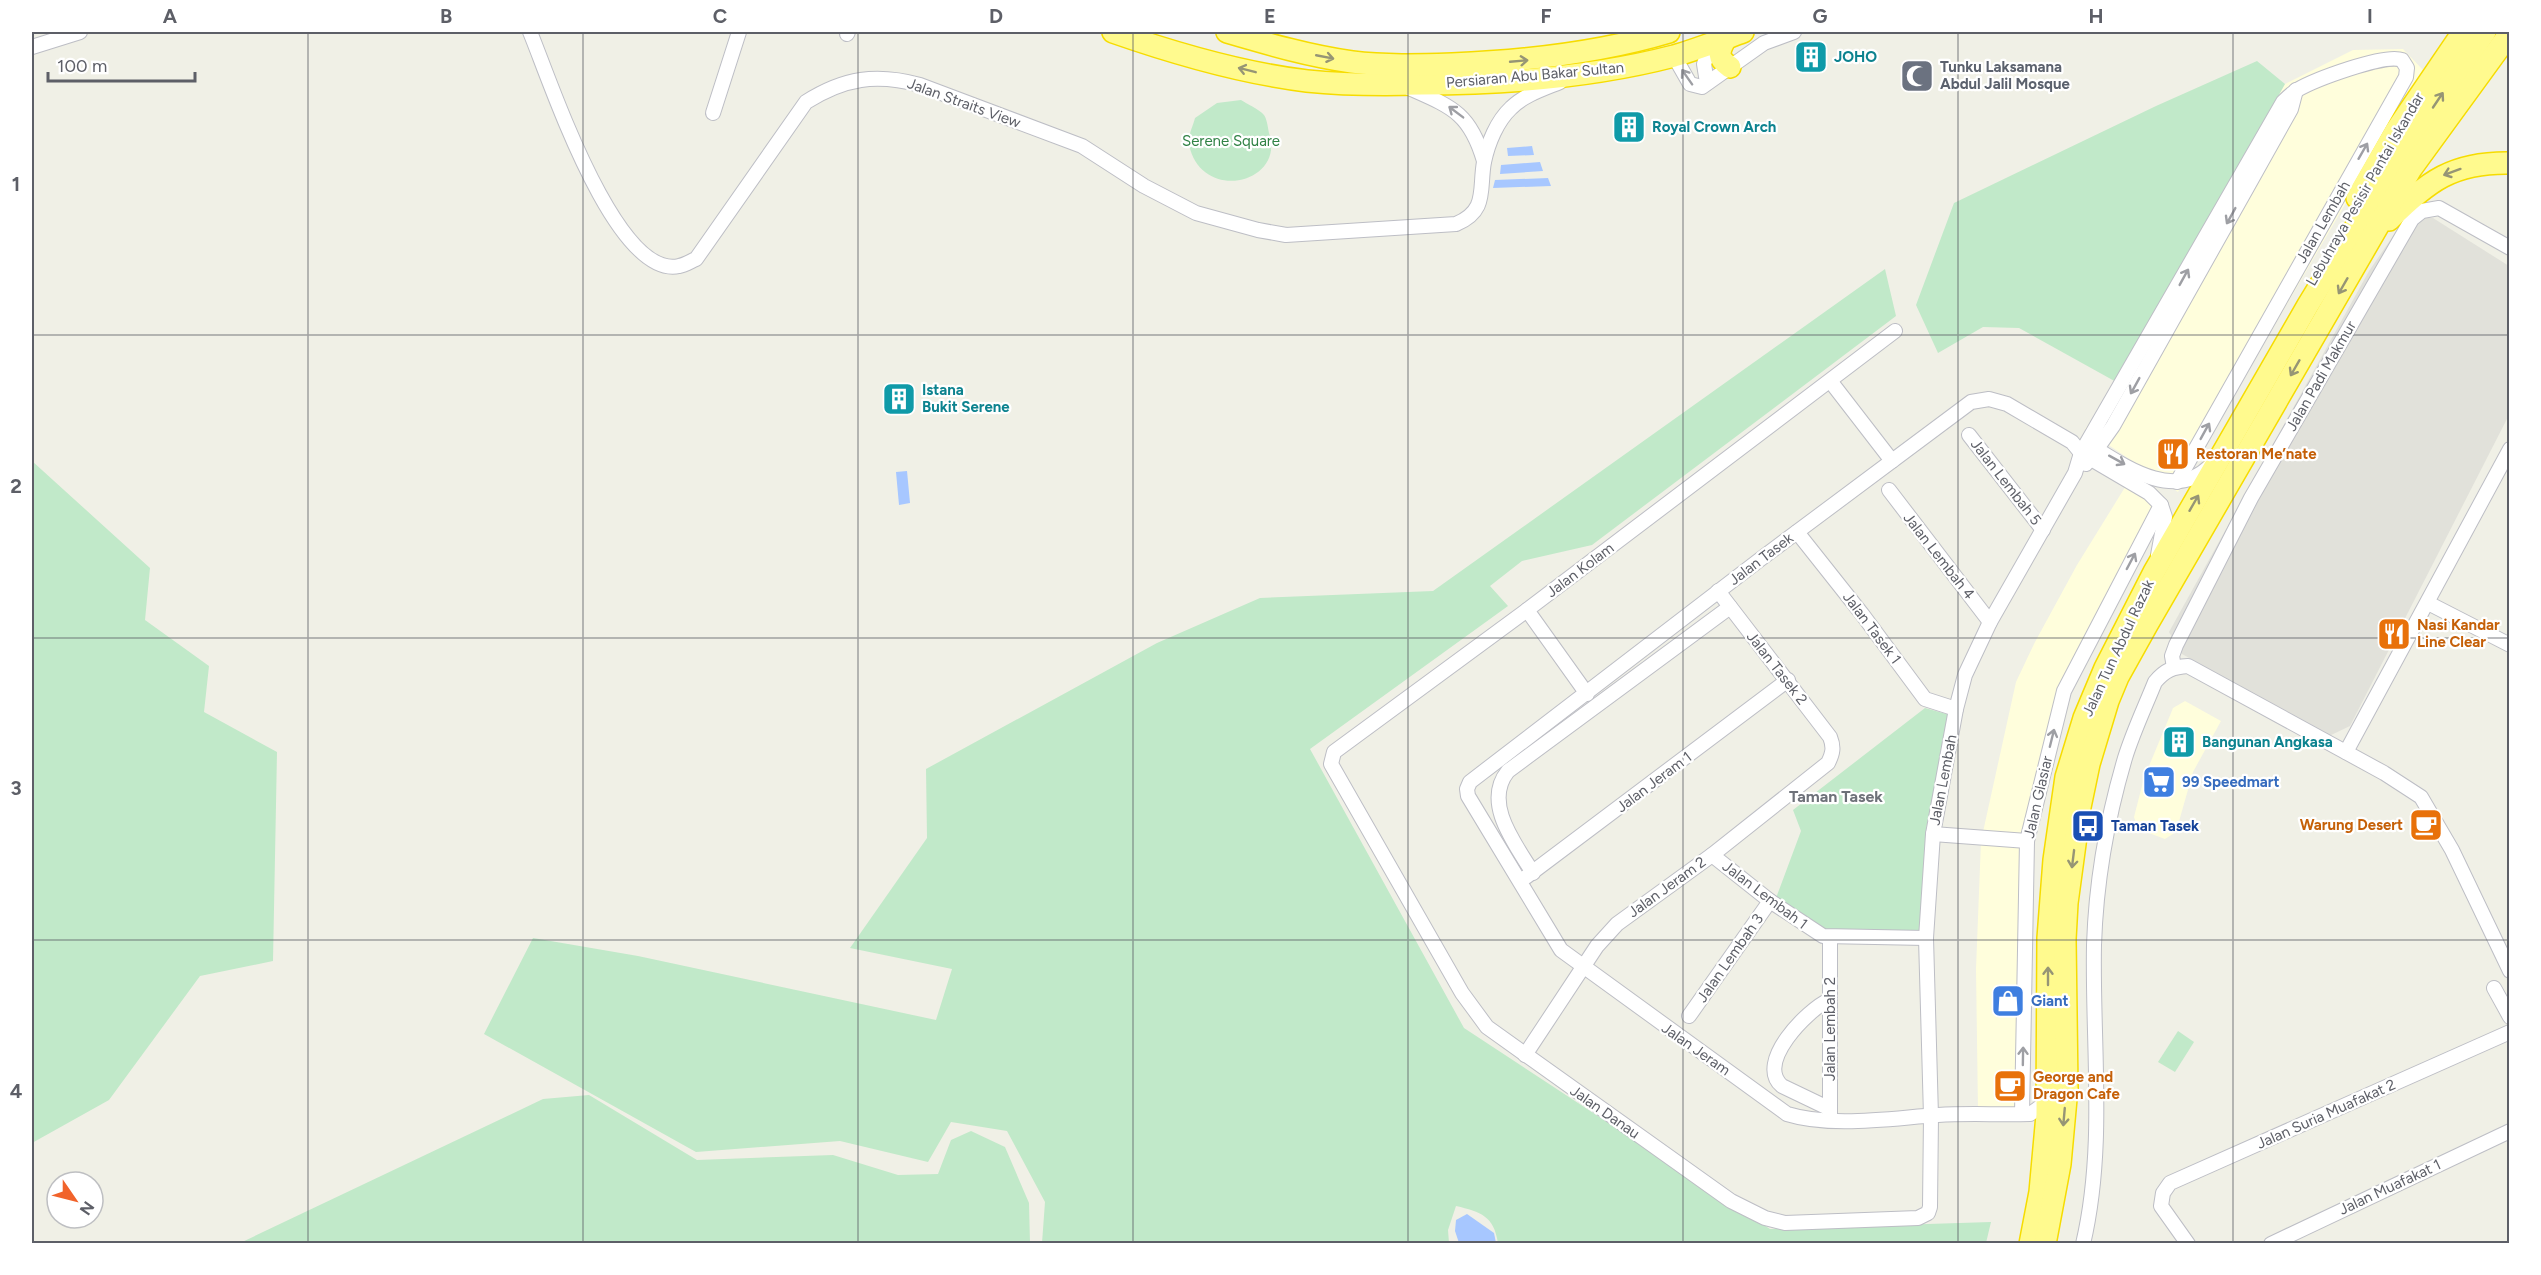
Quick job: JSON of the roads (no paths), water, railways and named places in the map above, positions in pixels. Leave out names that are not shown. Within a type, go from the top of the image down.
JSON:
[{"type":"highway","name":"Persiaran Abu Bakar Sultan","points":[[1113,32],[1253,72],[1307,81],[1367,86],[1496,82],[1587,72],[1674,56],[1726,38]]},
{"type":"highway","points":[[1144,32],[1220,64]]},
{"type":"highway","name":"Persiaran Abu Bakar Sultan","points":[[1227,32],[1268,45],[1325,57],[1398,64],[1530,60],[1624,45],[1669,32]]},
{"type":"highway","points":[[2433,76],[2450,32]]},
{"type":"highway","name":"Lebuhraya Pesisir Pantai Iskandar","points":[[2280,354],[2299,303],[2343,222],[2395,132],[2463,32]]},
{"type":"highway","name":"Jalan Tun Abdul Razak","points":[[2030,1244],[2040,1192],[2046,1132],[2049,919],[2054,860],[2066,777],[2084,718],[2097,686],[2154,572],[2280,354],[2393,166],[2485,32]]},
{"type":"highway","name":"Lebuhraya Pesisir Pantai Iskandar","points":[[2361,255],[2411,168],[2510,33]]},
{"type":"highway","points":[[1726,38],[1719,54],[1720,59],[1730,67]]},
{"type":"highway","points":[[2361,255],[2385,224],[2432,181],[2447,173],[2481,163],[2510,163]]},
{"type":"highway","name":"Jalan Tun Abdul Razak","points":[[2045,1244],[2060,1164],[2067,1088],[2067,903],[2082,791],[2102,720],[2118,677],[2132,651],[2361,255]]},
{"type":"street","points":[[32,47],[80,32]]},
{"type":"street","name":"Jalan Straits View","points":[[530,32],[564,120],[586,169],[618,228],[644,255],[663,264],[678,267],[696,259],[806,102],[826,89],[865,79],[896,79],[940,92],[1082,146],[1144,186],[1196,213],[1286,235],[1456,224],[1468,219],[1477,209],[1484,161],[1496,129],[1511,107],[1535,92],[1587,72]]},
{"type":"street","points":[[713,112],[739,32]]},
{"type":"street","points":[[1674,56],[1690,84],[1702,87],[1764,43],[1794,32]]},
{"type":"street","points":[[1707,84],[1704,64],[1726,38]]},
{"type":"street","name":"Jalan Lembah","points":[[1931,1116],[1926,938],[1933,834],[1956,709],[1965,675],[1990,622],[2075,473],[2086,449],[2173,308],[2244,181],[2291,109],[2296,90],[2380,59],[2398,58],[2407,68],[2406,77],[2177,482]]},
{"type":"street","name":"Jalan Straits View","points":[[1402,84],[1443,103],[1462,116],[1475,136],[1484,161]]},
{"type":"street","name":"Jalan Padi Makmur","points":[[2174,667],[2172,656],[2176,645],[2251,498],[2412,219],[2422,211],[2439,208],[2510,248]]},
{"type":"street","name":"Jalan Kolam","points":[[1330,759],[1334,752],[1831,382],[1895,331]]},
{"type":"street","points":[[1831,382],[1892,461]]},
{"type":"street","name":"Jalan Tasek","points":[[1467,789],[1470,782],[1718,591],[1971,402],[1989,399],[2007,404],[2086,449],[2149,493],[2161,505]]},
{"type":"street","name":"Jalan Lembah 5","points":[[1969,435],[2043,530]]},
{"type":"street","name":"Jalan Tasek","points":[[2086,449],[2155,480],[2177,482]]},
{"type":"street","points":[[2351,756],[2428,603],[2510,449]]},
{"type":"street","points":[[2177,482],[2196,477],[2222,454]]},
{"type":"street","name":"Jalan Lembah 4","points":[[1889,490],[1990,622]]},
{"type":"street","points":[[2154,572],[2165,517],[2161,505]]},
{"type":"street","name":"Jalan Glasiar","points":[[2026,1114],[2027,841],[2064,691],[2161,505]]},
{"type":"street","name":"Jalan Tasek 1","points":[[1797,532],[1925,699],[1956,709]]},
{"type":"street","name":"Jalan Tasek 2","points":[[1718,591],[1788,680],[1834,745]]},
{"type":"street","points":[[2428,603],[2503,642]]},
{"type":"street","name":"Jalan Tasek","points":[[1533,873],[1506,829],[1498,796],[1502,779],[1508,771],[1730,607]]},
{"type":"street","points":[[1527,610],[1587,694]]},
{"type":"street","points":[[2083,1244],[2093,1189],[2097,1141],[2094,944],[2099,877],[2110,814],[2126,756],[2155,682],[2163,672],[2174,667],[2188,666],[2384,773],[2421,797],[2433,813],[2510,971]]},
{"type":"street","name":"Jalan Jeram 1","points":[[1519,883],[1788,680]]},
{"type":"street","name":"Jalan Jeram 2","points":[[1525,1055],[1597,946],[1617,924],[1712,855],[1828,763],[1833,754],[1834,745]]},
{"type":"street","name":"Jalan Danau","points":[[1330,759],[1462,993],[1487,1026],[1731,1201],[1774,1222],[1924,1216],[1930,1207],[1931,1116]]},
{"type":"street","name":"Jalan Jeram","points":[[1467,789],[1468,796],[1561,950],[1787,1114],[1799,1117],[1830,1114],[1931,1116],[2026,1114]]},
{"type":"street","points":[[1933,834],[2027,841]]},
{"type":"street","name":"Jalan Lembah 1","points":[[1712,855],[1815,933],[1830,938],[1926,938]]},
{"type":"street","name":"Jalan Lembah 3","points":[[1689,1016],[1770,901]]},
{"type":"street","name":"Jalan Lembah 2","points":[[1830,938],[1830,1114]]},
{"type":"street","points":[[2494,988],[2510,1017]]},
{"type":"street","points":[[1829,1000],[1817,1006],[1802,1019],[1774,1063],[1773,1073],[1776,1081],[1782,1086],[1830,1114]]},
{"type":"street","name":"Jalan Suria Muafakat 2","points":[[2188,1244],[2163,1210],[2161,1202],[2163,1192],[2170,1184],[2510,1032]]},
{"type":"street","points":[[2026,1114],[2040,1107],[2048,1097]]},
{"type":"street","points":[[2026,1114],[2036,1118],[2046,1132]]},
{"type":"street","name":"Jalan Muafakat 1","points":[[2271,1244],[2510,1131]]},
{"type":"water","points":[[1532,146],[1534,155],[1508,156],[1507,148]]},
{"type":"water","points":[[1540,162],[1543,171],[1500,174],[1501,165]]},
{"type":"water","points":[[1548,178],[1551,186],[1493,188],[1495,180]]},
{"type":"water","points":[[907,471],[910,503],[899,505],[896,472]]},
{"type":"water","points":[[1467,1214],[1494,1233],[1496,1243],[1459,1243],[1455,1231],[1456,1220]]},
{"type":"place","name":"JOHO","points":[[1811,57]]},
{"type":"place","name":"Tunku Laksamana Abdul Jalil Mosque","points":[[1917,76]]},
{"type":"place","name":"Royal Crown Arch","points":[[1629,127]]},
{"type":"place","name":"Istana Bukit Serene","points":[[899,399]]},
{"type":"place","name":"Restoran Me’nate","points":[[2173,454]]},
{"type":"place","name":"Nasi Kandar Line Clear","points":[[2394,634]]},
{"type":"place","name":"Bangunan Angkasa","points":[[2179,742]]},
{"type":"place","name":"99 Speedmart","points":[[2159,782]]},
{"type":"place","name":"Warung Desert","points":[[2426,825]]},
{"type":"place","name":"Taman Tasek","points":[[2088,826]]},
{"type":"place","name":"Giant","points":[[2008,1001]]},
{"type":"place","name":"George and Dragon Cafe","points":[[2010,1086]]},
{"type":"district","name":"Taman Tasek","points":[[1836,796]]},
{"type":"park label","name":"Serene Square","points":[[1231,141]]}]
